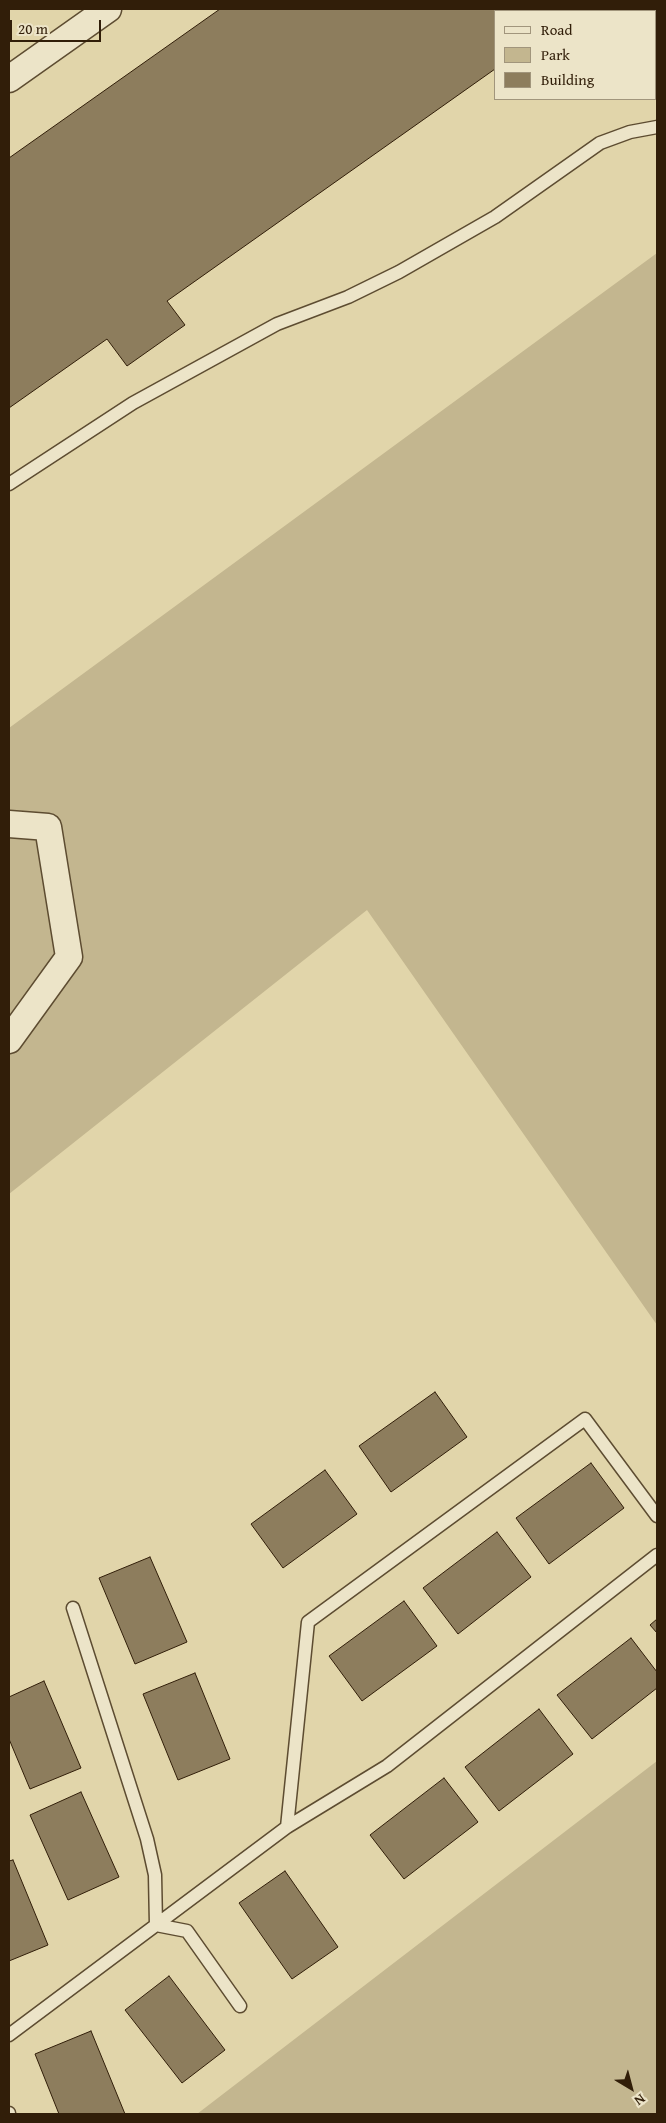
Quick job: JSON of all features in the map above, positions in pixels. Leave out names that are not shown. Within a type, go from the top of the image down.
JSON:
[{"type":"street","points":[[9,79],[108,9]]},
{"type":"street","points":[[9,824],[48,827],[69,957],[9,1040]]},
{"type":"lane","points":[[9,484],[133,403],[277,324],[348,297],[399,272],[495,217],[600,143],[630,132],[657,127]]},
{"type":"lane","points":[[287,1827],[308,1622],[585,1419],[657,1516]]},
{"type":"lane","points":[[9,2035],[287,1827],[387,1766],[657,1555]]},
{"type":"lane","points":[[73,1608],[147,1838],[155,1875],[156,1925]]},
{"type":"lane","points":[[156,1925],[187,1931],[240,2006]]},
{"type":"green space","points":[[657,253],[657,1325],[367,910],[9,1194],[9,728]]},
{"type":"green space","points":[[657,1761],[657,2114],[197,2114]]},
{"type":"building","points":[[220,9],[556,10],[493,10],[493,70],[167,301],[185,325],[127,366],[107,339],[9,408],[9,158]]},
{"type":"building","points":[[435,1392],[467,1437],[391,1492],[359,1446]]},
{"type":"building","points":[[591,1463],[624,1508],[549,1564],[516,1518]]},
{"type":"building","points":[[325,1470],[357,1514],[283,1568],[251,1524]]},
{"type":"building","points":[[497,1532],[531,1577],[458,1634],[423,1588]]},
{"type":"building","points":[[150,1557],[187,1642],[135,1664],[99,1578]]},
{"type":"building","points":[[404,1601],[437,1646],[362,1701],[329,1656]]},
{"type":"building","points":[[657,1619],[657,1633],[650,1625]]},
{"type":"building","points":[[631,1638],[657,1672],[657,1688],[592,1739],[557,1695]]},
{"type":"building","points":[[195,1673],[230,1759],[178,1780],[143,1694]]},
{"type":"building","points":[[44,1681],[81,1768],[30,1789],[9,1739],[9,1697]]},
{"type":"building","points":[[539,1709],[573,1754],[499,1811],[465,1767]]},
{"type":"building","points":[[444,1778],[478,1822],[404,1879],[370,1835]]},
{"type":"building","points":[[81,1792],[119,1877],[68,1900],[30,1815]]},
{"type":"building","points":[[13,1860],[48,1945],[9,1961],[9,1861]]},
{"type":"building","points":[[285,1871],[338,1947],[292,1979],[239,1903]]},
{"type":"building","points":[[169,1976],[225,2050],[182,2083],[125,2010]]},
{"type":"building","points":[[91,2031],[125,2114],[59,2114],[35,2054]]}]
